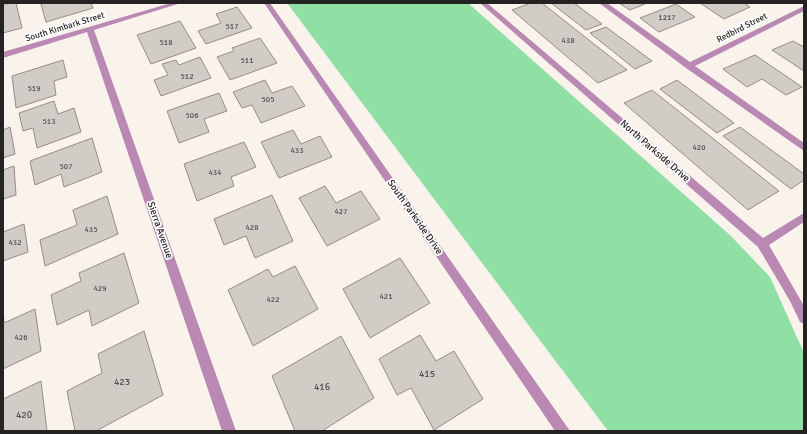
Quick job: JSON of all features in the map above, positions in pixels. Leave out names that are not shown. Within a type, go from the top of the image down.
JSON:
[{"type":"street","name":"South Kimbark Street","points":[[3,55],[178,3]]},
{"type":"street","name":"South Parkside Drive","points":[[267,3],[562,431]]},
{"type":"street","name":"North Parkside Drive","points":[[483,3],[762,244],[794,297],[804,318]]},
{"type":"street","points":[[602,3],[804,148]]},
{"type":"street","name":"Redbird Street","points":[[689,66],[804,8]]},
{"type":"street","name":"Sierra Avenue","points":[[90,30],[229,431]]},
{"type":"street","points":[[762,244],[804,217]]},
{"type":"green space","points":[[287,3],[468,3],[731,236],[770,277],[804,353],[804,431],[608,431]]},
{"type":"building","points":[[16,3],[22,28],[3,33],[3,4]]},
{"type":"building","points":[[91,3],[93,8],[46,22],[41,4]]},
{"type":"building","points":[[531,3],[542,3],[627,70],[598,83],[512,10]]},
{"type":"building","points":[[551,3],[574,3],[602,24],[586,30]]},
{"type":"building","points":[[619,3],[643,3],[645,4],[630,10]]},
{"type":"building","points":[[700,3],[744,3],[750,7],[724,19]]},
{"type":"building","points":[[676,4],[695,17],[659,32],[640,18]]},
{"type":"building","points":[[237,7],[252,28],[206,44],[198,31],[221,23],[216,14]]},
{"type":"building","points":[[180,21],[196,48],[151,64],[137,35]]},
{"type":"building","points":[[606,27],[652,61],[635,69],[590,33]]},
{"type":"building","points":[[260,38],[277,63],[230,80],[217,57],[234,51],[232,48]]},
{"type":"building","points":[[793,41],[804,47],[804,71],[772,50]]},
{"type":"building","points":[[755,55],[802,87],[786,95],[762,79],[747,87],[723,69]]},
{"type":"building","points":[[200,57],[211,78],[161,96],[154,80],[168,75],[162,64],[176,60],[179,65]]},
{"type":"building","points":[[63,60],[67,77],[54,81],[56,95],[16,108],[12,76]]},
{"type":"building","points":[[265,80],[272,93],[292,86],[305,106],[261,123],[252,105],[242,108],[233,92]]},
{"type":"building","points":[[677,80],[734,123],[717,133],[660,89]]},
{"type":"building","points":[[652,90],[779,191],[748,210],[624,103]]},
{"type":"building","points":[[219,93],[227,111],[204,119],[209,132],[179,143],[167,111]]},
{"type":"building","points":[[54,101],[58,114],[74,108],[81,132],[37,148],[33,128],[23,131],[19,113]]},
{"type":"building","points":[[10,127],[15,154],[3,158],[3,130]]},
{"type":"building","points":[[740,127],[804,174],[804,180],[791,189],[723,136]]},
{"type":"building","points":[[293,130],[301,144],[320,136],[332,157],[279,178],[261,142]]},
{"type":"building","points":[[92,138],[102,172],[64,187],[61,174],[35,185],[30,161]]},
{"type":"building","points":[[244,142],[256,167],[231,177],[234,186],[197,201],[184,164]]},
{"type":"building","points":[[14,166],[16,195],[3,199],[3,170]]},
{"type":"building","points":[[325,186],[336,203],[361,191],[380,219],[327,246],[299,198]]},
{"type":"building","points":[[272,195],[293,241],[255,258],[246,236],[224,245],[214,219]]},
{"type":"building","points":[[107,196],[118,234],[45,266],[40,240],[77,225],[73,210]]},
{"type":"building","points":[[24,224],[28,252],[3,261],[3,232]]},
{"type":"building","points":[[124,253],[139,303],[92,326],[89,310],[57,325],[51,295],[81,281],[79,273]]},
{"type":"building","points":[[400,258],[430,303],[370,338],[343,289]]},
{"type":"building","points":[[295,266],[318,309],[253,346],[228,290],[268,269],[273,277]]},
{"type":"building","points":[[3,308],[4,323],[35,309],[41,351],[3,369]]},
{"type":"building","points":[[144,331],[163,395],[96,431],[75,431],[67,391],[102,373],[98,354]]},
{"type":"building","points":[[420,335],[436,361],[454,351],[483,399],[434,430],[411,388],[397,395],[379,359]]},
{"type":"building","points":[[341,336],[374,398],[322,431],[295,431],[272,376]]},
{"type":"building","points":[[41,381],[47,431],[3,431],[3,399]]}]
